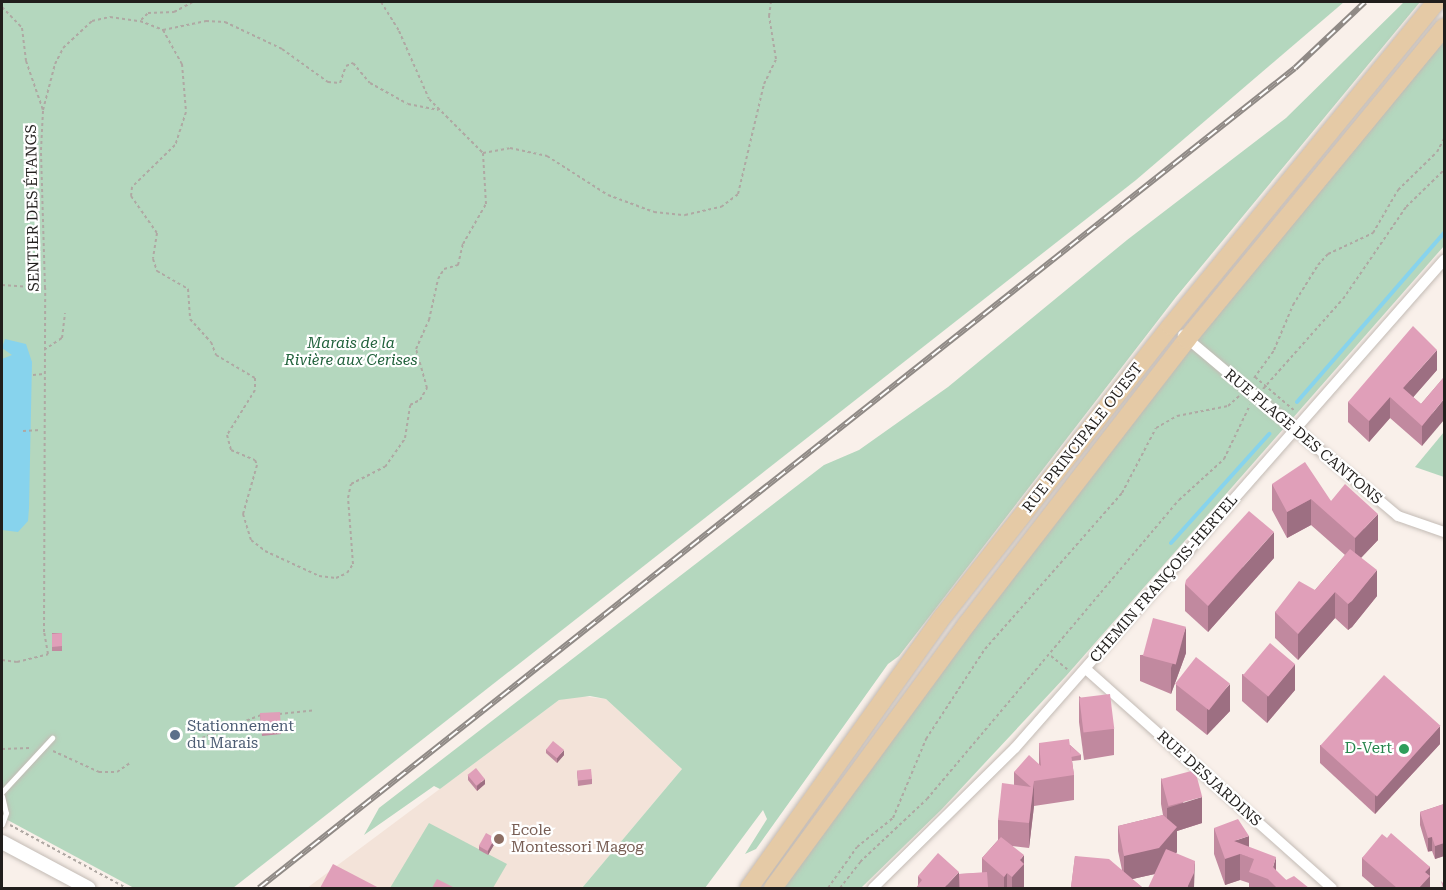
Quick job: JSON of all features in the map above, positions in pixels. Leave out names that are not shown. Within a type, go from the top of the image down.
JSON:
[{"type":"main road","name":"RUE PRINCIPALE OUEST","points":[[748,888],[944,615],[1171,326],[1436,2]]},
{"type":"main road","name":"RUE PRINCIPALE OUEST","points":[[773,888],[967,624],[1187,339],[1444,27]]},
{"type":"street","name":"CHEMIN FRANÇOIS-HERTEL","points":[[873,888],[987,778],[1086,669],[1444,260]]},
{"type":"street","name":"RUE PLAGE DES CANTONS","points":[[1171,326],[1398,516],[1444,532]]},
{"type":"street","name":"RUE DESJARDINS","points":[[1086,669],[1332,888]]},
{"type":"street","points":[[2,842],[88,888]]},
{"type":"lane","points":[[2,823],[6,804],[2,794],[52,738]]},
{"type":"path","points":[[140,21],[148,14],[174,12],[193,2]]},
{"type":"path","points":[[381,2],[399,31],[419,81],[438,110],[483,153],[486,204],[463,244],[458,265],[444,269],[438,279],[429,320],[416,349],[427,388],[420,400],[410,405],[405,438],[385,467],[351,484],[348,498],[354,549],[353,564],[347,573],[336,578],[319,576],[265,551],[251,540],[243,522],[251,476],[257,465],[255,460],[231,450],[227,435],[256,385],[248,371],[222,359],[190,319],[188,289],[157,271],[153,259],[157,233],[131,196],[132,188],[175,145],[186,111],[182,64],[163,30],[206,21],[225,22],[282,49],[328,82],[340,82],[346,66],[353,63],[370,82],[408,104],[438,110]]},
{"type":"path","points":[[483,153],[523,150],[547,156],[577,177],[631,206],[685,215],[705,213],[738,195],[764,84],[776,56],[769,16],[771,2]]},
{"type":"path","points":[[2,7],[22,28],[26,61],[43,110]]},
{"type":"path","name":"SENTIER DES ÉTANGS","points":[[2,660],[28,660],[48,654],[43,430],[45,288],[43,110],[55,64],[76,34],[92,21],[110,17],[140,21],[163,30]]},
{"type":"path","points":[[828,888],[857,847],[893,818],[929,733],[985,649],[1122,493],[1156,428],[1177,416],[1228,406],[1246,388],[1269,359],[1318,265],[1328,254],[1372,233],[1398,190],[1437,152],[1444,139]]},
{"type":"path","points":[[840,888],[860,862],[927,799],[1179,500],[1224,459],[1243,415],[1343,299],[1411,201],[1444,170]]},
{"type":"path","points":[[2,285],[45,288]]},
{"type":"path","points":[[44,350],[62,338],[65,312]]},
{"type":"path","points":[[33,375],[44,374]]},
{"type":"path","points":[[1255,377],[1304,419]]},
{"type":"path","points":[[23,431],[43,430]]},
{"type":"path","points":[[1050,655],[1072,673],[1086,669]]},
{"type":"path","points":[[202,738],[261,716],[315,710]]},
{"type":"path","points":[[44,747],[99,772],[117,771],[130,763]]},
{"type":"path","points":[[2,749],[27,748]]},
{"type":"path","points":[[2,823],[126,888]]},
{"type":"shaded area","name":"Ecole Montessori Magog","points":[[573,695],[606,699],[682,769],[582,888],[307,888],[559,700]]},
{"type":"green space","name":"Marais de la Rivière aux Cerises","points":[[2,2],[1344,2],[1136,180],[233,888],[134,888],[2,817]]},
{"type":"green space","points":[[1404,2],[1420,2],[1176,297],[899,656],[888,664],[756,849],[745,854],[767,819],[763,810],[705,888],[582,888],[682,769],[606,699],[590,696],[559,700],[440,789],[434,786],[364,835],[379,808],[824,465],[859,450],[948,387],[1127,240],[1286,118]]},
{"type":"green space","points":[[1444,41],[1444,246],[1066,676],[941,810],[861,888],[784,888],[941,670],[1174,368]]},
{"type":"green space","points":[[1444,432],[1444,477],[1415,467]]},
{"type":"green space","points":[[429,823],[507,864],[493,888],[390,888]]},
{"type":"water","points":[[5,339],[26,344],[32,362],[28,521],[18,532],[2,530],[2,359],[12,355],[2,348]]},
{"type":"building","points":[[1413,326],[1437,350],[1403,388],[1421,404],[1444,377],[1444,399],[1422,426],[1390,397],[1369,421],[1348,402]]},
{"type":"building","points":[[1305,462],[1331,501],[1345,484],[1378,514],[1355,538],[1311,499],[1287,512],[1272,484]]},
{"type":"building","points":[[1249,511],[1274,532],[1208,606],[1185,584],[1186,580]]},
{"type":"building","points":[[1350,549],[1377,570],[1348,604],[1335,592],[1298,634],[1275,612],[1299,581],[1315,590]]},
{"type":"building","points":[[1153,618],[1186,627],[1176,664],[1143,656]]},
{"type":"building","points":[[62,633],[62,646],[52,647],[52,634]]},
{"type":"building","points":[[1270,643],[1295,664],[1268,696],[1243,675]]},
{"type":"building","points":[[1196,657],[1230,683],[1209,710],[1175,684]]},
{"type":"building","points":[[1384,675],[1440,726],[1377,796],[1320,746]]},
{"type":"building","points":[[1110,694],[1114,729],[1083,733],[1079,698]]},
{"type":"building","points":[[280,712],[281,729],[261,730],[260,713]]},
{"type":"building","points":[[1069,739],[1074,775],[1034,781],[1029,823],[998,820],[1002,783],[1031,787],[1014,772],[1029,755],[1041,766],[1039,743]]},
{"type":"building","points":[[553,741],[564,750],[557,758],[546,750]]},
{"type":"building","points":[[1070,745],[1081,755],[1071,757]]},
{"type":"building","points":[[476,768],[485,779],[476,786],[467,775]]},
{"type":"building","points":[[591,769],[592,779],[578,780],[577,770]]},
{"type":"building","points":[[1195,770],[1202,797],[1168,806],[1161,779]]},
{"type":"building","points":[[1444,804],[1444,843],[1435,846],[1432,837],[1428,838],[1420,812]]},
{"type":"building","points":[[1163,815],[1177,827],[1159,848],[1124,856],[1118,826]]},
{"type":"building","points":[[1238,819],[1249,836],[1234,841],[1276,857],[1273,867],[1286,880],[1294,876],[1309,888],[1277,888],[1268,879],[1249,872],[1254,859],[1240,854],[1225,859],[1214,828]]},
{"type":"building","points":[[486,833],[495,838],[487,851],[479,846]]},
{"type":"building","points":[[1391,833],[1430,867],[1425,872],[1430,876],[1419,888],[1397,888],[1362,858],[1382,834],[1387,838]]},
{"type":"building","points":[[1001,837],[1024,855],[1020,860],[1024,864],[1012,877],[1007,873],[1004,877],[982,858]]},
{"type":"building","points":[[1166,849],[1195,861],[1194,873],[1187,888],[1148,888]]},
{"type":"building","points":[[938,853],[959,872],[944,888],[916,888],[922,880],[918,876]]},
{"type":"building","points":[[1075,856],[1109,859],[1143,888],[1071,887]]},
{"type":"building","points":[[333,864],[379,888],[320,888]]},
{"type":"building","points":[[987,872],[988,888],[960,888],[959,874]]},
{"type":"building","points":[[437,879],[455,888],[432,888]]},
{"type":"waterway","points":[[1297,402],[1444,233]]},
{"type":"waterway","points":[[1171,543],[1269,434]]},
{"type":"railway","points":[[259,888],[1295,68],[1365,2]]},
{"type":"place","name":"Stationnement du Marais","points":[[175,735]]},
{"type":"place","name":"D-Vert","points":[[1404,749]]},
{"type":"place","name":"Ecole Montessori Magog","points":[[499,839]]}]
